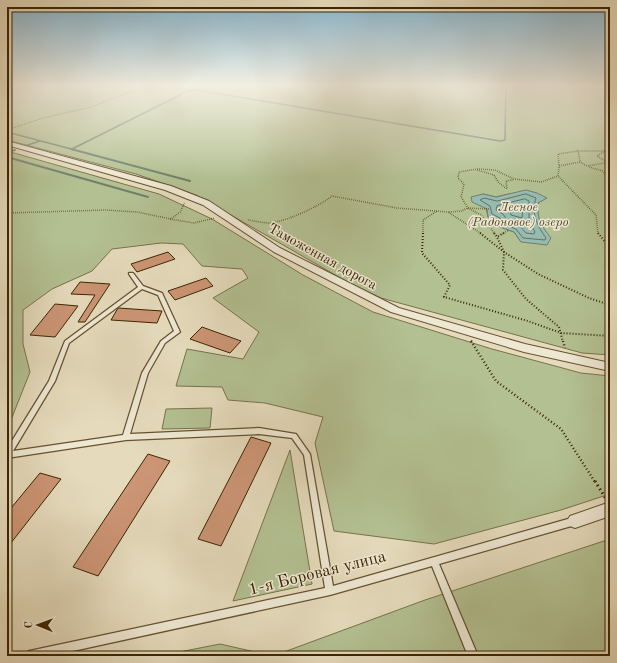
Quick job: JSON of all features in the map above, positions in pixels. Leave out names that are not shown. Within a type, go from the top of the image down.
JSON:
[{"type":"street","name":"Таможенная дорога","points":[[7,143],[138,179],[192,197],[229,217],[277,250],[395,310],[466,332],[568,359],[610,368]]},
{"type":"street","name":"1-я Боровая улица","points":[[575,521],[610,509]]},
{"type":"lane","points":[[126,437],[145,373],[164,342],[177,332],[160,294],[141,287],[131,274]]},
{"type":"lane","points":[[7,455],[52,381],[67,342],[141,287]]},
{"type":"lane","points":[[7,455],[126,437],[259,431],[294,436],[307,454],[330,591]]},
{"type":"lane","name":"1-я Боровая улица","points":[[29,656],[330,591],[575,521]]},
{"type":"lane","points":[[434,561],[473,656]]},
{"type":"path","points":[[7,130],[52,116]]},
{"type":"path","points":[[578,151],[580,162]]},
{"type":"path","points":[[610,151],[578,151],[558,154],[558,176],[596,215],[598,236],[610,248]]},
{"type":"path","points":[[606,151],[598,156],[606,162]]},
{"type":"path","points":[[559,166],[580,162],[603,171],[610,181]]},
{"type":"path","points":[[587,166],[610,162]]},
{"type":"path","points":[[475,170],[494,175],[498,182],[507,189],[506,181],[514,179]]},
{"type":"path","points":[[558,176],[541,182],[514,179],[495,170],[458,172],[458,178],[464,184],[461,197],[468,208],[485,219],[497,237],[504,252],[503,270],[526,299],[559,327],[568,359]]},
{"type":"path","points":[[7,213],[83,211],[137,212],[194,223],[229,217],[239,217],[247,220],[269,223],[293,217],[301,212],[320,205],[332,196],[397,208],[438,210],[448,212],[461,211],[468,208],[489,209]]},
{"type":"path","points":[[167,219],[180,212],[184,203],[192,197]]},
{"type":"path","points":[[438,210],[423,220],[422,253],[450,284],[444,297],[528,321],[561,333],[610,336]]},
{"type":"path","points":[[448,212],[538,274],[588,298],[610,305]]},
{"type":"path","points":[[497,237],[509,230]]},
{"type":"path","points":[[466,332],[496,381],[561,429],[610,505]]},
{"type":"green space","points":[[7,116],[610,116],[610,355],[582,353],[381,298],[351,284],[196,195],[136,174],[7,140]],"holes":[[[483,194],[496,197],[509,194],[546,198],[538,203],[538,219],[542,226],[521,242],[514,232],[500,227],[497,221],[488,217]]]},
{"type":"green space","points":[[7,151],[159,194],[212,219],[303,275],[373,312],[492,349],[581,373],[610,376],[610,494],[561,510],[434,544],[334,531],[315,443],[323,417],[265,403],[228,400],[222,387],[176,386],[187,349],[243,359],[259,332],[213,298],[248,278],[242,269],[202,266],[183,244],[161,243],[112,249],[92,271],[52,289],[23,310],[23,344],[30,372],[7,430]]},
{"type":"green space","points":[[212,408],[210,428],[162,429],[166,409]]},
{"type":"green space","points":[[290,450],[312,584],[233,601]]},
{"type":"green space","points":[[610,539],[610,656],[273,656],[425,600]]},
{"type":"green space","points":[[220,644],[273,656],[159,656]]},
{"type":"water","name":"Лесное (Радоновое) озеро","points":[[526,190],[547,198],[538,203],[538,214],[540,222],[551,238],[547,245],[521,242],[514,232],[500,227],[497,221],[488,217],[487,209],[472,202],[471,197],[483,194],[496,197]]},
{"type":"building","points":[[168,252],[175,259],[137,272],[131,264]]},
{"type":"building","points":[[206,278],[213,286],[175,300],[168,291]]},
{"type":"building","points":[[80,282],[110,284],[85,322],[78,322],[95,295],[71,294]]},
{"type":"building","points":[[55,304],[78,306],[55,337],[30,335]]},
{"type":"building","points":[[118,308],[162,311],[157,323],[111,320]]},
{"type":"building","points":[[202,327],[241,341],[230,353],[190,339]]},
{"type":"building","points":[[251,437],[271,443],[221,546],[198,539]]},
{"type":"building","points":[[148,454],[170,461],[98,576],[73,567]]},
{"type":"building","points":[[40,473],[61,479],[7,548],[7,513]]},
{"type":"waterway","points":[[72,149],[138,116]]},
{"type":"waterway","points":[[351,116],[500,141],[505,140],[505,116]]},
{"type":"waterway","points":[[7,132],[75,150]]},
{"type":"waterway","points":[[25,146],[40,141]]},
{"type":"waterway","points":[[71,149],[190,181]]},
{"type":"waterway","points":[[7,152],[15,150]]},
{"type":"waterway","points":[[7,157],[148,197]]}]
